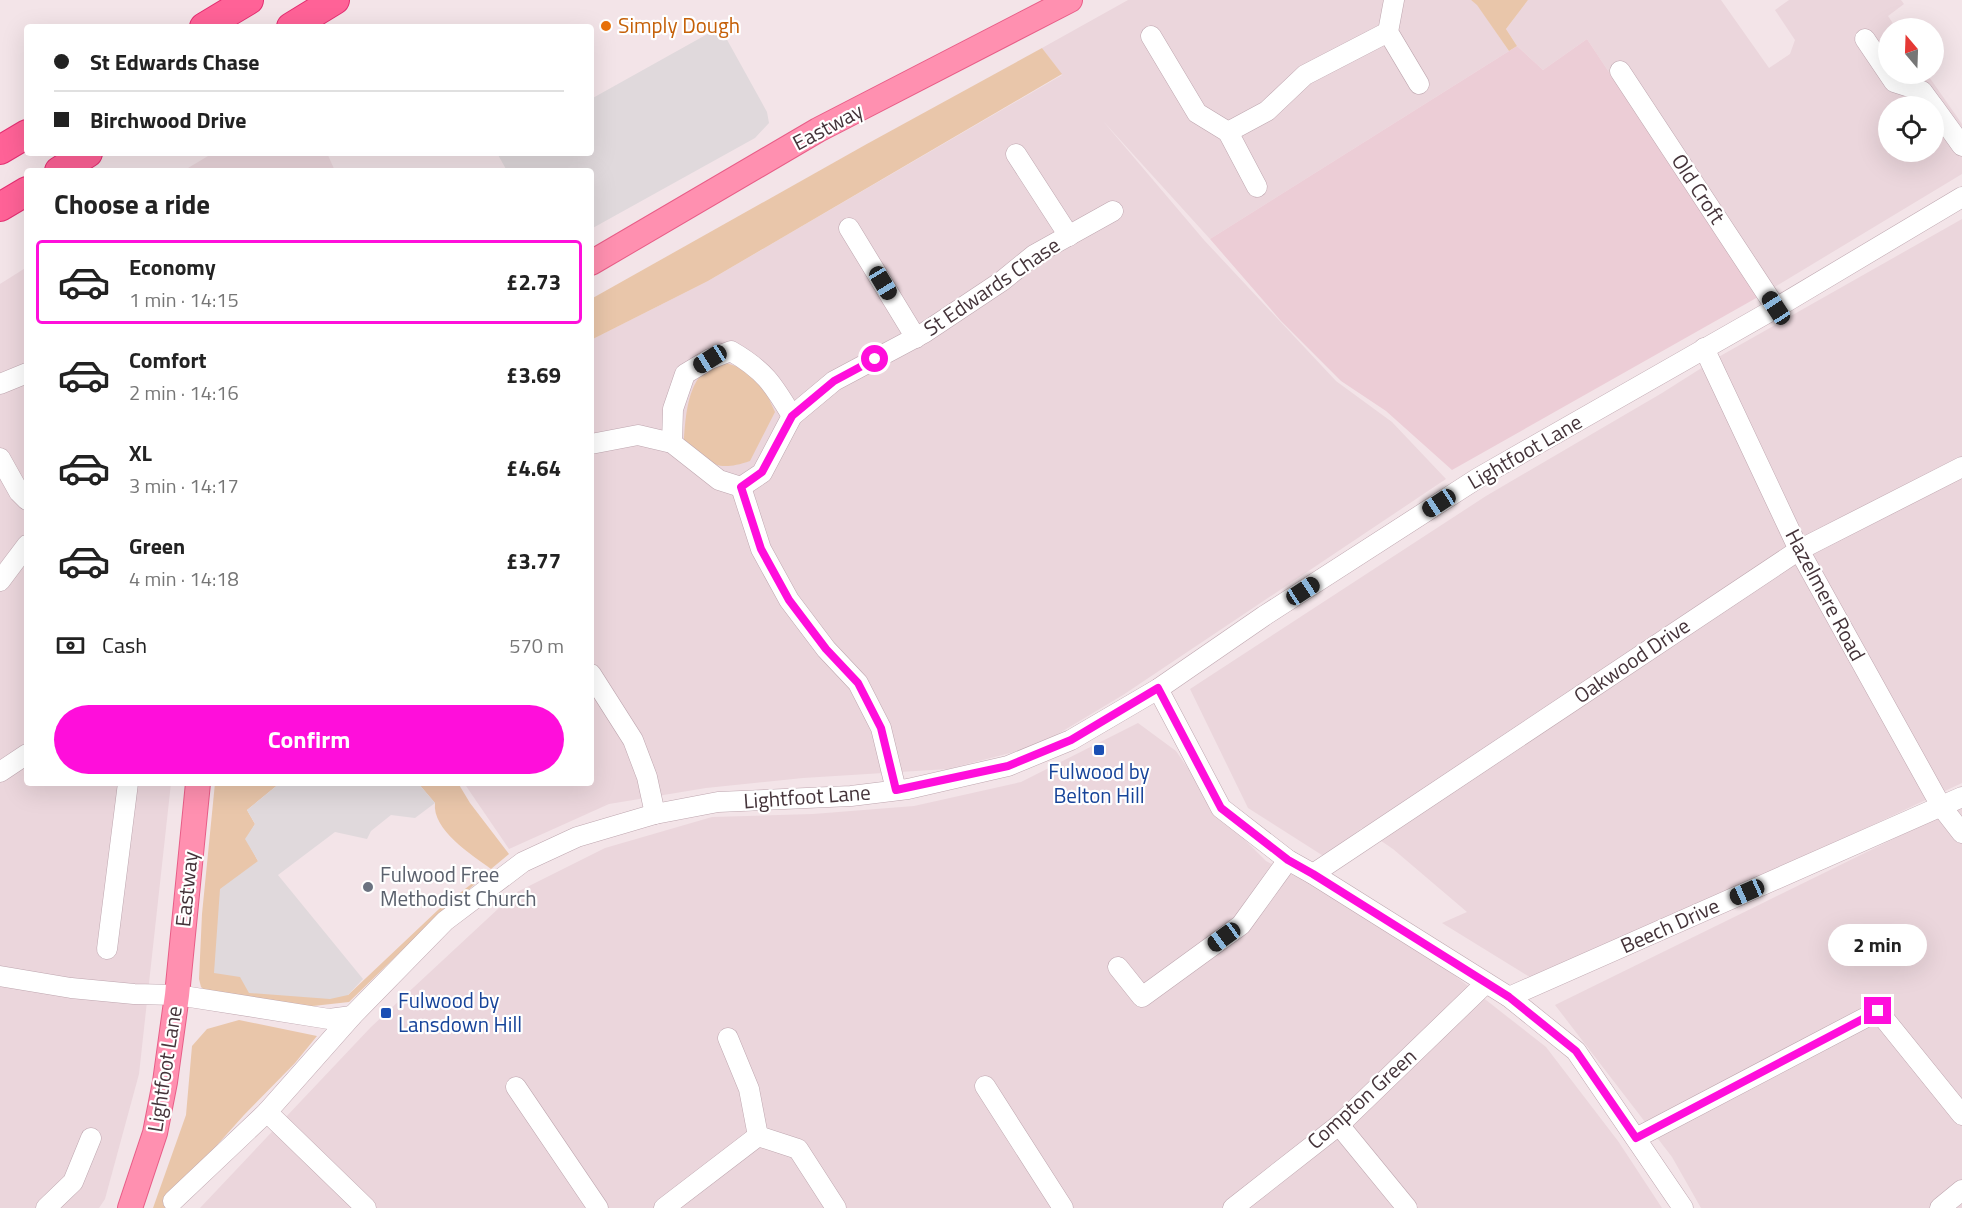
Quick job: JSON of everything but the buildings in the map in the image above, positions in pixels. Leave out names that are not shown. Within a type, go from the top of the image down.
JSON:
[{"type":"highway","points":[[209,24],[249,0]]},
{"type":"highway","points":[[296,24],[335,0]]},
{"type":"highway","points":[[0,150],[24,136]]},
{"type":"highway","points":[[64,168],[83,156]]},
{"type":"highway","points":[[0,207],[24,192]]},
{"type":"main road","name":"Eastway","points":[[594,261],[818,130],[1071,0]]},
{"type":"main road","name":"Eastway","points":[[177,995],[198,786]]},
{"type":"main road","name":"Lightfoot Lane","points":[[130,1208],[155,1133],[177,995]]},
{"type":"street","points":[[1392,1],[1388,32],[1419,84]]},
{"type":"street","points":[[1228,132],[1267,111],[1305,75],[1388,32]]},
{"type":"street","points":[[1150,36],[1197,113],[1228,132],[1257,187]]},
{"type":"street","points":[[1876,46],[1894,82],[1922,91],[1925,96]]},
{"type":"street","name":"Old Croft","points":[[1620,71],[1776,308]]},
{"type":"street","points":[[1944,122],[1962,146]]},
{"type":"street","name":"St Edwards Chase","points":[[1016,154],[1069,236]]},
{"type":"street","name":"Lightfoot Lane","points":[[173,1201],[267,1112],[352,1016],[445,921],[523,862],[578,837],[656,814],[718,802],[851,796],[896,790],[1008,766],[1071,740],[1158,688],[1264,616],[1478,478],[1776,308],[1962,197]]},
{"type":"street","name":"St Edwards Chase","points":[[741,487],[762,472],[792,416],[834,381],[916,338],[1002,281],[1034,255],[1113,211]]},
{"type":"street","name":"St Edwards Chase","points":[[849,228],[916,338]]},
{"type":"street","name":"Hazelmere Road","points":[[1704,348],[1799,550],[1941,806],[1962,833]]},
{"type":"street","points":[[672,443],[673,409],[685,374],[710,359],[731,351],[760,371],[773,385],[792,416]]},
{"type":"street","points":[[0,384],[24,374]]},
{"type":"street","points":[[594,443],[638,435],[672,443],[719,480],[741,487],[761,549],[789,600],[826,649],[858,683],[881,728],[896,790]]},
{"type":"street","points":[[0,458],[18,492],[24,497]]},
{"type":"street","name":"Oakwood Drive","points":[[1313,874],[1799,550],[1962,467]]},
{"type":"street","points":[[0,581],[24,549]]},
{"type":"street","points":[[594,679],[633,740],[647,777],[656,814]]},
{"type":"street","points":[[1158,688],[1221,808],[1288,860],[1509,997],[1576,1051],[1683,1208]]},
{"type":"street","points":[[0,772],[24,756]]},
{"type":"street","points":[[107,949],[128,786]]},
{"type":"street","name":"Beech Drive","points":[[1509,997],[1962,797]]},
{"type":"street","points":[[1118,967],[1142,997],[1241,925],[1288,860]]},
{"type":"street","points":[[0,976],[71,988],[134,994],[177,995]]},
{"type":"street","name":"Compton Green","points":[[1233,1208],[1340,1125],[1486,983]]},
{"type":"street","name":"Lightfoot Lane","points":[[177,995],[329,1019],[352,1016]]},
{"type":"street","points":[[1636,1138],[1878,1011],[1962,1115]]},
{"type":"street","points":[[728,1038],[749,1089],[758,1136]]},
{"type":"street","points":[[985,1086],[1063,1208]]},
{"type":"street","points":[[516,1087],[598,1208]]},
{"type":"street","points":[[267,1112],[366,1208]]},
{"type":"street","points":[[1340,1125],[1407,1208]]},
{"type":"street","points":[[664,1208],[758,1136]]},
{"type":"street","points":[[758,1136],[798,1149],[836,1208]]},
{"type":"street","points":[[46,1208],[73,1182],[91,1138]]},
{"type":"street","points":[[1940,1208],[1962,1190]]},
{"type":"shaded area","points":[[1128,0],[1471,0],[1477,4],[1509,51],[1210,239],[1103,121],[1204,240],[1336,381],[1392,422],[1446,479],[1123,695],[1038,746],[948,769],[803,778],[706,788],[609,804],[509,849],[466,786],[594,786],[594,338],[708,281],[1062,75],[1042,48]]},
{"type":"shaded area","points":[[1471,0],[1528,0],[1506,29],[1517,46],[1509,51],[1477,5]]},
{"type":"shaded area","points":[[1528,0],[1721,0],[1769,68],[1790,54],[1795,40],[1775,10],[1789,0],[1901,0],[1904,4],[1888,16],[1889,18],[1878,18],[1878,84],[1934,84],[1942,96],[1878,96],[1878,162],[1944,162],[1944,98],[1962,124],[1962,174],[1758,297],[1587,39],[1543,70],[1517,46],[1506,29]]},
{"type":"shaded area","points":[[720,27],[767,112],[769,123],[755,138],[594,227],[594,168],[505,168],[499,156],[594,156],[594,97]]},
{"type":"shaded area","points":[[1587,39],[1758,297],[1452,470],[1386,411],[1341,381],[1281,321],[1210,239],[1517,46],[1543,70]]},
{"type":"shaded area","points":[[1042,48],[1062,74],[708,281],[594,338],[594,297]]},
{"type":"shaded area","points":[[208,156],[328,156],[334,168],[188,168]]},
{"type":"shaded area","points":[[1962,219],[1962,783],[1719,897],[1533,979],[1442,923],[1467,912],[1393,849],[1362,828],[1325,857],[1248,808],[1190,689],[1486,496],[1662,393],[1722,355]]},
{"type":"shaded area","points":[[24,269],[24,786],[171,786],[139,1074],[105,1199],[99,1208],[0,1208],[0,284]]},
{"type":"shaded area","points":[[726,363],[746,371],[758,380],[775,412],[750,461],[720,466],[700,455],[684,440],[688,403],[697,381],[704,372]]},
{"type":"shaded area","points":[[1138,723],[1176,751],[1221,816],[1266,861],[1327,893],[1449,971],[1546,1047],[1618,1141],[1662,1208],[200,1208],[371,1027],[515,893],[605,848],[712,817],[813,814],[914,806],[1021,782]]},
{"type":"shaded area","points":[[215,786],[276,786],[247,810],[255,824],[246,839],[258,861],[348,995],[439,909],[474,882],[475,884],[424,929],[349,1002],[304,1007],[210,995],[201,987],[199,979],[202,914]]},
{"type":"shaded area","points":[[276,786],[421,786],[435,803],[415,818],[391,815],[371,831],[367,839],[335,832],[278,875],[363,979],[348,995],[330,999],[249,993],[240,977],[214,973],[220,889],[258,861],[245,839],[255,824],[247,810]]},
{"type":"shaded area","points":[[421,786],[460,786],[509,854],[491,869],[446,832],[436,813],[435,803]]},
{"type":"shaded area","points":[[1962,808],[1962,1208],[1701,1208],[1672,1157],[1555,1005],[1930,821]]},
{"type":"shaded area","points":[[239,1020],[317,1036],[295,1063],[244,1115],[165,1203],[165,1208],[153,1208],[186,1115],[192,1046],[207,1029]]},
{"type":"place","name":"Simply Dough","points":[[606,26]]},
{"type":"place","name":"Fulwood by Belton Hill","points":[[1099,750]]},
{"type":"place","name":"Fulwood Free Methodist Church","points":[[368,887]]},
{"type":"place","name":"Fulwood by Lansdown Hill","points":[[386,1013]]},
{"type":"route","points":[[875,359],[834,381],[792,416],[762,472],[741,487],[761,549],[789,600],[826,649],[858,683],[881,728],[896,790],[1008,766],[1071,740],[1158,688],[1221,808],[1288,860],[1509,997],[1576,1051],[1636,1138],[1878,1011]]}]
